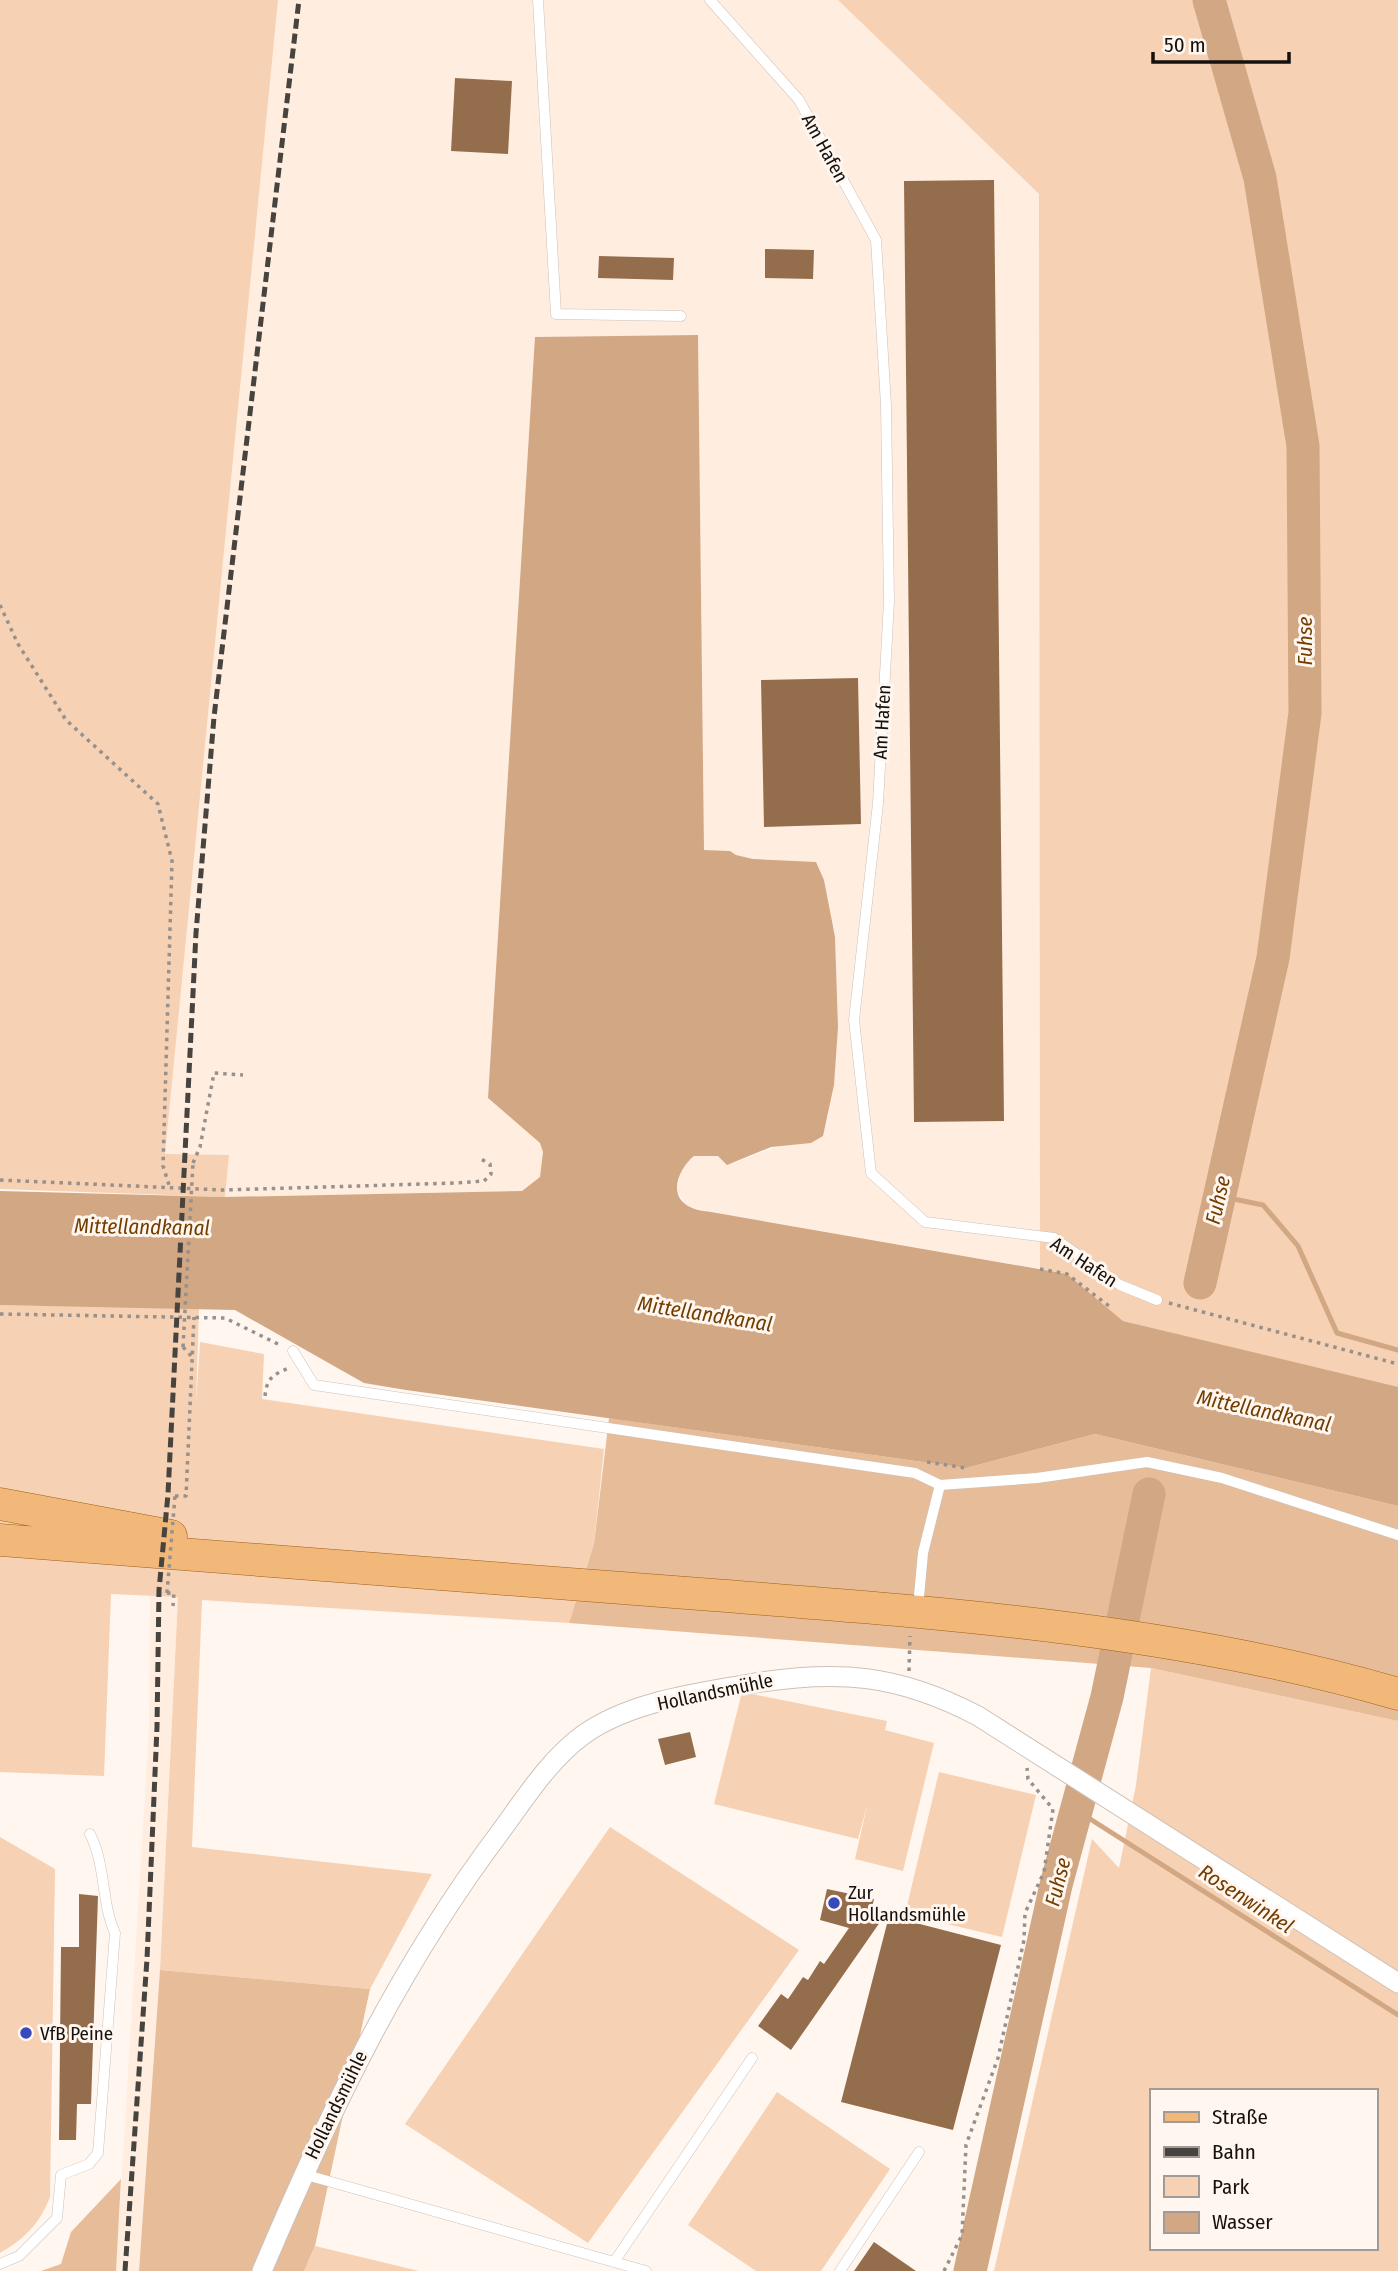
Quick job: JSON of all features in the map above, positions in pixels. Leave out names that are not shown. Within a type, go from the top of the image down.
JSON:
[{"type":"main road","points":[[0,1504],[320,1565]]},
{"type":"main road","points":[[0,1540],[917,1611],[1072,1629],[1163,1644],[1263,1662],[1398,1694]]},
{"type":"street","name":"Hollandsmühle","points":[[262,2271],[345,2084],[415,1955],[460,1885],[552,1762],[583,1735],[617,1714],[723,1689],[779,1679],[831,1674],[867,1678],[940,1696],[1125,1808],[1398,1983]]},
{"type":"lane","points":[[538,0],[556,314],[681,316]]},
{"type":"lane","name":"Am Hafen","points":[[710,0],[799,100],[876,240],[886,405],[889,600],[878,803],[854,1020],[872,1173],[925,1222],[1054,1238],[1120,1286],[1157,1300]]},
{"type":"lane","points":[[293,1351],[314,1385],[915,1473],[940,1485],[1037,1478],[1147,1462],[1222,1478],[1398,1535]]},
{"type":"lane","points":[[917,1611],[923,1553],[940,1485]]},
{"type":"lane","points":[[0,2264],[19,2256],[57,2218],[61,2175],[89,2164],[98,2153],[115,1933],[106,1913],[97,1848],[90,1834]]},
{"type":"lane","points":[[614,2262],[752,2058]]},
{"type":"lane","points":[[840,2271],[919,2152]]},
{"type":"lane","points":[[303,2174],[646,2271]]},
{"type":"path","points":[[0,605],[18,644],[66,720],[158,804],[172,861],[163,1166],[169,1185]]},
{"type":"path","points":[[194,1358],[183,1347],[193,1164],[200,1147],[214,1073],[243,1076]]},
{"type":"path","points":[[0,1180],[169,1185],[222,1190],[484,1181],[491,1174],[490,1164],[479,1158]]},
{"type":"path","points":[[1040,1269],[1067,1274],[1108,1306]]},
{"type":"path","points":[[1157,1300],[1398,1364]]},
{"type":"path","points":[[0,1314],[225,1318],[293,1351]]},
{"type":"path","points":[[173,1606],[174,1593],[167,1593],[175,1496],[186,1496],[194,1317]]},
{"type":"path","points":[[265,1396],[266,1381],[273,1374],[300,1364]]},
{"type":"path","points":[[908,1687],[910,1632],[917,1611]]},
{"type":"path","points":[[944,2271],[961,2235],[966,2145],[998,2058],[1024,1940],[1025,1913],[1044,1872],[1049,1844],[1053,1809],[1028,1779]]},
{"type":"shaded area","points":[[278,0],[838,0],[1039,194],[1040,1269],[711,1212],[686,1205],[678,1192],[680,1169],[694,1156],[718,1156],[734,1163],[778,1146],[811,1143],[827,1124],[834,1085],[838,1027],[835,937],[824,880],[816,862],[753,859],[730,851],[704,850],[698,335],[535,337],[488,1098],[540,1143],[543,1152],[540,1177],[522,1191],[225,1197],[229,1156],[165,1155]]},
{"type":"shaded area","points":[[609,1418],[966,1468],[1095,1434],[1398,1506],[1398,1721],[1151,1668],[569,1623],[594,1544]]},
{"type":"shaded area","points":[[150,1596],[178,1597],[160,1970],[139,2271],[116,2271],[149,1727]]},
{"type":"shaded area","points":[[160,1970],[370,1989],[315,2246],[304,2271],[139,2271]]},
{"type":"shaded area","points":[[121,2179],[116,2271],[41,2271],[61,2264],[71,2232]]},
{"type":"green space","points":[[0,0],[278,0],[165,1154],[229,1155],[225,1197],[0,1189]]},
{"type":"green space","points":[[838,0],[1398,0],[1398,1389],[1123,1321],[1067,1274],[1040,1269],[1039,194]]},
{"type":"green space","points":[[0,1305],[199,1308],[196,1404],[200,1342],[264,1354],[262,1399],[604,1449],[594,1544],[569,1623],[202,1600],[192,1847],[432,1874],[370,1989],[160,1970],[178,1597],[111,1594],[104,1776],[0,1772]]},
{"type":"green space","points":[[1151,1668],[1398,1721],[1398,2271],[994,2271],[1092,1839],[1119,1868],[1136,1785]]},
{"type":"green space","points":[[742,1692],[887,1721],[885,1730],[934,1743],[903,1871],[855,1859],[868,1802],[858,1839],[714,1804]]},
{"type":"green space","points":[[939,1772],[1036,1795],[1002,1937],[905,1914]]},
{"type":"green space","points":[[610,1827],[799,1950],[588,2243],[405,2124]]},
{"type":"green space","name":"VfB Peine","points":[[0,1837],[55,1869],[50,2197],[31,2229],[0,2253]]},
{"type":"green space","points":[[777,2092],[890,2169],[821,2271],[756,2271],[688,2225]]},
{"type":"green space","points":[[315,2246],[419,2271],[304,2271]]},
{"type":"water","name":"Mittellandkanal","points":[[698,335],[704,850],[730,851],[753,859],[816,862],[824,880],[835,937],[838,1027],[834,1085],[823,1136],[811,1143],[771,1147],[727,1165],[718,1156],[694,1156],[680,1173],[678,1195],[691,1207],[702,1211],[1067,1274],[1123,1321],[1398,1387],[1398,1506],[1095,1434],[966,1468],[364,1383],[235,1310],[0,1305],[0,1191],[225,1197],[522,1191],[540,1177],[543,1152],[540,1143],[488,1098],[535,337]]},
{"type":"building","points":[[455,78],[512,81],[508,154],[451,151]]},
{"type":"building","points":[[994,180],[1004,1121],[914,1122],[904,181]]},
{"type":"building","points":[[765,249],[814,250],[813,279],[765,278]]},
{"type":"building","points":[[599,256],[674,258],[673,280],[598,278]]},
{"type":"building","points":[[858,678],[861,824],[764,827],[761,680]]},
{"type":"building","points":[[690,1732],[696,1757],[665,1765],[658,1739]]},
{"type":"building","points":[[827,1889],[874,1899],[871,1912],[885,1915],[791,2050],[758,2026],[781,1994],[788,1999],[803,1977],[808,1980],[820,1961],[824,1964],[849,1928],[820,1920]]},
{"type":"building","points":[[79,1894],[98,1896],[91,2104],[77,2104],[76,2140],[59,2140],[61,1947],[79,1947]]},
{"type":"building","points":[[889,1916],[1001,1945],[953,2130],[841,2102]]},
{"type":"building","points":[[874,2242],[916,2271],[854,2271]]},
{"type":"waterway","name":"Fuhse","points":[[1200,1283],[1273,958],[1305,713],[1303,446],[1260,178],[1209,0]]},
{"type":"waterway","points":[[1219,1196],[1263,1205],[1298,1246],[1337,1333],[1398,1350]]},
{"type":"waterway","name":"Fuhse","points":[[970,2271],[1056,1885],[1107,1697],[1149,1494]]},
{"type":"waterway","name":"Rosenwinkel","points":[[1076,1810],[1398,2015]]},
{"type":"railway","points":[[125,2271],[147,1959],[157,1727],[159,1590],[168,1494],[196,933],[214,717],[299,0]]},
{"type":"place","name":"Zur Hollandsmühle","points":[[834,1903]]},
{"type":"place","name":"VfB Peine","points":[[26,2033]]}]
